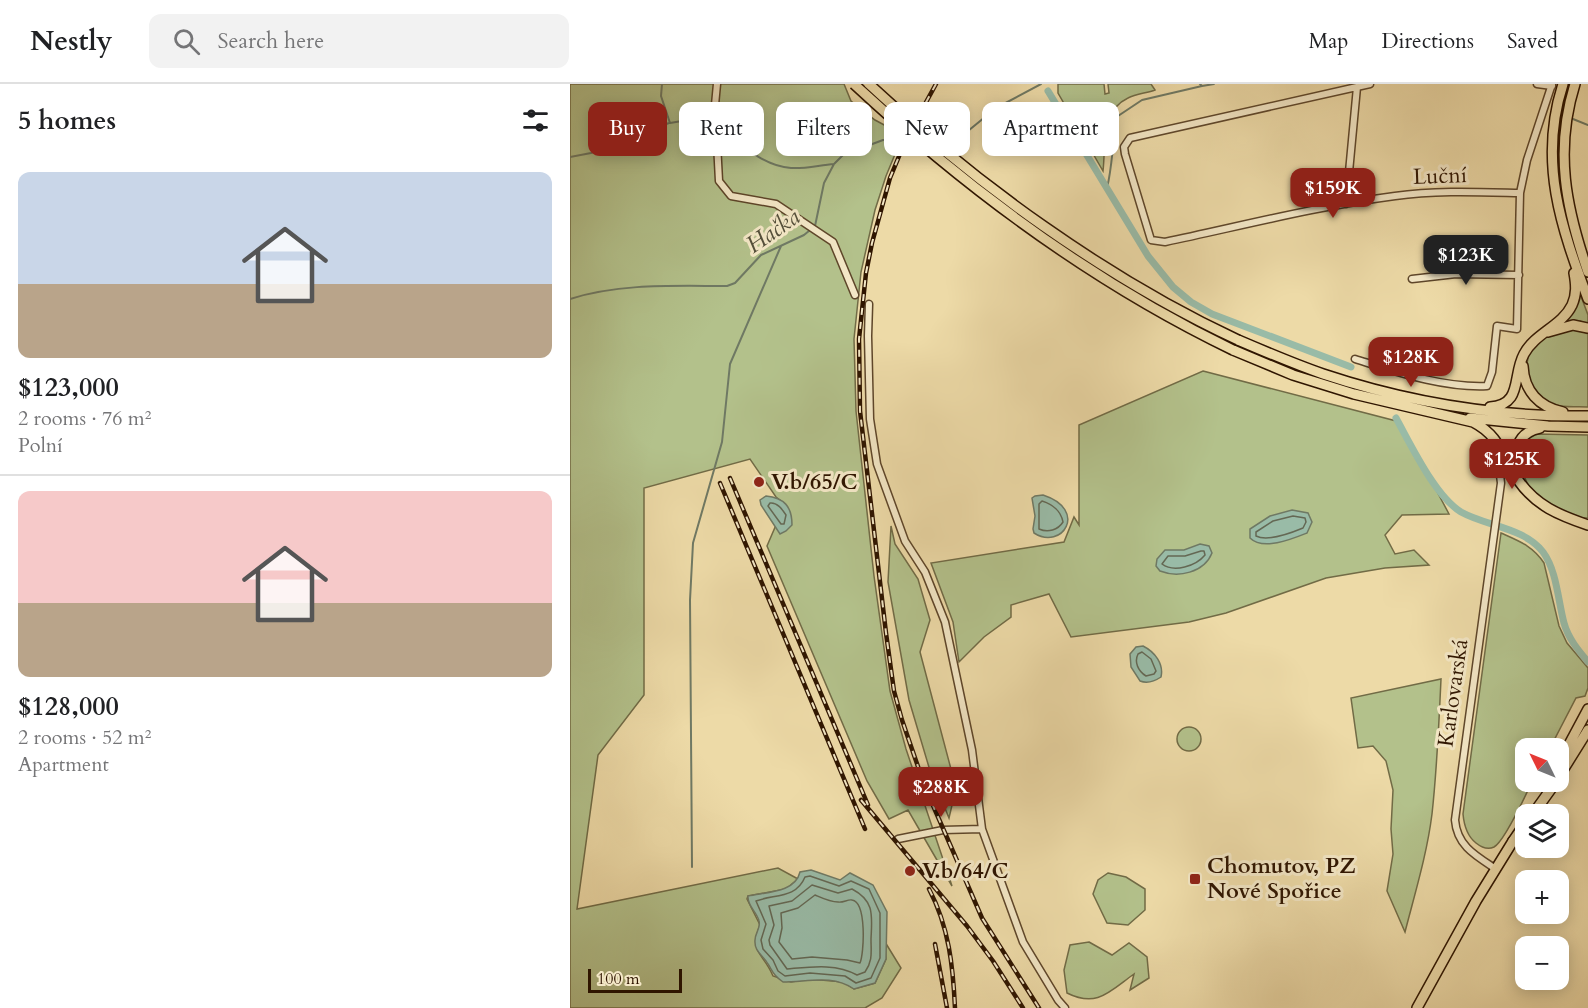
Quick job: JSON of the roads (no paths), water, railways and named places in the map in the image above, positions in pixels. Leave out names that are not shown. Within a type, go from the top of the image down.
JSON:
[{"type":"main road","points":[[854,84],[936,156],[1038,233],[1138,298],[1233,350],[1293,375],[1354,394],[1473,422],[1491,434],[1500,445],[1514,474],[1529,493],[1552,512],[1585,523]]},
{"type":"main road","points":[[869,84],[942,147],[1043,224],[1143,289],[1189,316],[1238,340],[1295,364],[1358,384],[1427,401],[1503,412],[1586,416]]},
{"type":"main road","points":[[1470,408],[1498,406],[1510,399],[1514,393],[1519,365],[1530,345],[1561,318],[1572,305],[1576,285],[1557,204],[1552,159],[1556,114],[1563,84]]},
{"type":"main road","points":[[1575,84],[1563,132],[1564,183],[1588,272]]},
{"type":"main road","points":[[1572,219],[1588,250]]},
{"type":"main road","points":[[1570,252],[1588,299]]},
{"type":"main road","points":[[1586,416],[1549,408],[1534,397],[1523,374],[1523,361],[1530,345],[1550,331],[1566,327],[1588,328]]},
{"type":"main road","points":[[1453,416],[1548,426],[1588,427]]},
{"type":"main road","points":[[1529,493],[1518,471],[1517,446],[1522,437],[1529,432],[1548,426]]},
{"type":"main road","points":[[1569,744],[1588,709]]},
{"type":"main road","points":[[1569,760],[1588,730]]},
{"type":"main road","points":[[1539,804],[1548,792]]},
{"type":"main road","points":[[1417,1008],[1439,966],[1515,840]]},
{"type":"street","points":[[717,84],[715,105],[719,181],[731,196],[776,204],[833,242],[855,295]]},
{"type":"street","points":[[1346,204],[1357,87],[1370,84]]},
{"type":"street","points":[[1355,360],[1436,381],[1474,387],[1487,386],[1492,372],[1497,326],[1516,329],[1520,193],[1527,160],[1552,85],[1537,84]]},
{"type":"street","name":"Luční","points":[[1357,87],[1166,128],[1130,138],[1124,147],[1125,154],[1151,240],[1165,242],[1398,195],[1520,193]]},
{"type":"street","points":[[1412,279],[1455,274],[1519,275]]},
{"type":"street","points":[[869,304],[870,419],[877,465],[904,541],[925,572],[945,622],[972,750],[982,829],[1023,942],[1065,1008]]},
{"type":"street","name":"Karlovarská","points":[[1496,869],[1467,849],[1458,836],[1455,820],[1483,625],[1501,483],[1500,475]]},
{"type":"street","points":[[898,839],[943,830],[982,829]]},
{"type":"water","points":[[1043,495],[1057,502],[1065,510],[1068,518],[1061,533],[1054,537],[1044,537],[1034,533],[1035,516],[1032,498]]},
{"type":"water","points":[[766,496],[782,501],[789,508],[792,525],[780,534],[761,505],[760,500]]},
{"type":"water","points":[[1292,510],[1308,513],[1312,522],[1307,533],[1270,544],[1262,544],[1250,538],[1250,529],[1270,516]]},
{"type":"water","points":[[1200,544],[1209,546],[1212,553],[1208,560],[1197,569],[1175,574],[1160,571],[1156,566],[1157,559],[1165,550],[1184,550]]},
{"type":"water","points":[[1143,646],[1155,655],[1162,672],[1161,677],[1151,682],[1140,681],[1131,667],[1130,654],[1136,647]]},
{"type":"water","points":[[811,870],[840,880],[850,873],[873,885],[887,912],[886,959],[875,983],[854,989],[846,984],[828,980],[783,982],[757,950],[755,940],[759,921],[749,903],[748,896],[786,888],[797,879],[800,872]]},
{"type":"waterway","points":[[662,84],[661,96],[670,123],[679,122]]},
{"type":"waterway","name":"Hačka","points":[[970,129],[996,108],[1041,84]]},
{"type":"waterway","name":"Hačka","points":[[1200,84],[1202,86],[1214,84]]},
{"type":"waterway","points":[[1107,188],[1118,116],[1142,100],[1202,86]]},
{"type":"waterway","points":[[1048,91],[1148,256],[1173,287],[1191,302],[1212,314],[1351,367]]},
{"type":"waterway","points":[[1573,119],[1588,125]]},
{"type":"waterway","points":[[570,157],[591,153],[669,123]]},
{"type":"waterway","name":"Hačka","points":[[570,299],[628,288],[727,286],[735,283],[761,255],[804,235],[815,226],[824,183],[834,164],[843,155],[884,140]]},
{"type":"waterway","points":[[757,156],[770,163],[791,168],[834,164]]},
{"type":"waterway","points":[[692,867],[690,600],[693,543],[722,442],[730,364],[781,246]]},
{"type":"waterway","points":[[1396,418],[1424,469],[1451,504],[1471,517],[1516,532],[1543,552],[1554,577],[1566,628],[1574,644],[1588,662]]},
{"type":"railway","points":[[936,84],[907,137],[890,178],[872,243],[866,273],[859,339],[860,411],[886,633],[894,691],[902,720],[925,787],[982,918],[1039,1008]]},
{"type":"railway","points":[[730,478],[868,805]]},
{"type":"railway","points":[[720,483],[865,829]]},
{"type":"railway","points":[[861,800],[967,926],[1023,1008]]},
{"type":"railway","points":[[929,889],[936,903],[949,947],[955,1008]]},
{"type":"railway","points":[[935,944],[947,1008]]},
{"type":"place","name":"V.b/65/C","points":[[759,482]]},
{"type":"place","name":"V.b/64/C","points":[[910,871]]},
{"type":"place","name":"Chomutov, PZ Nové Spořice","points":[[1195,879]]}]
